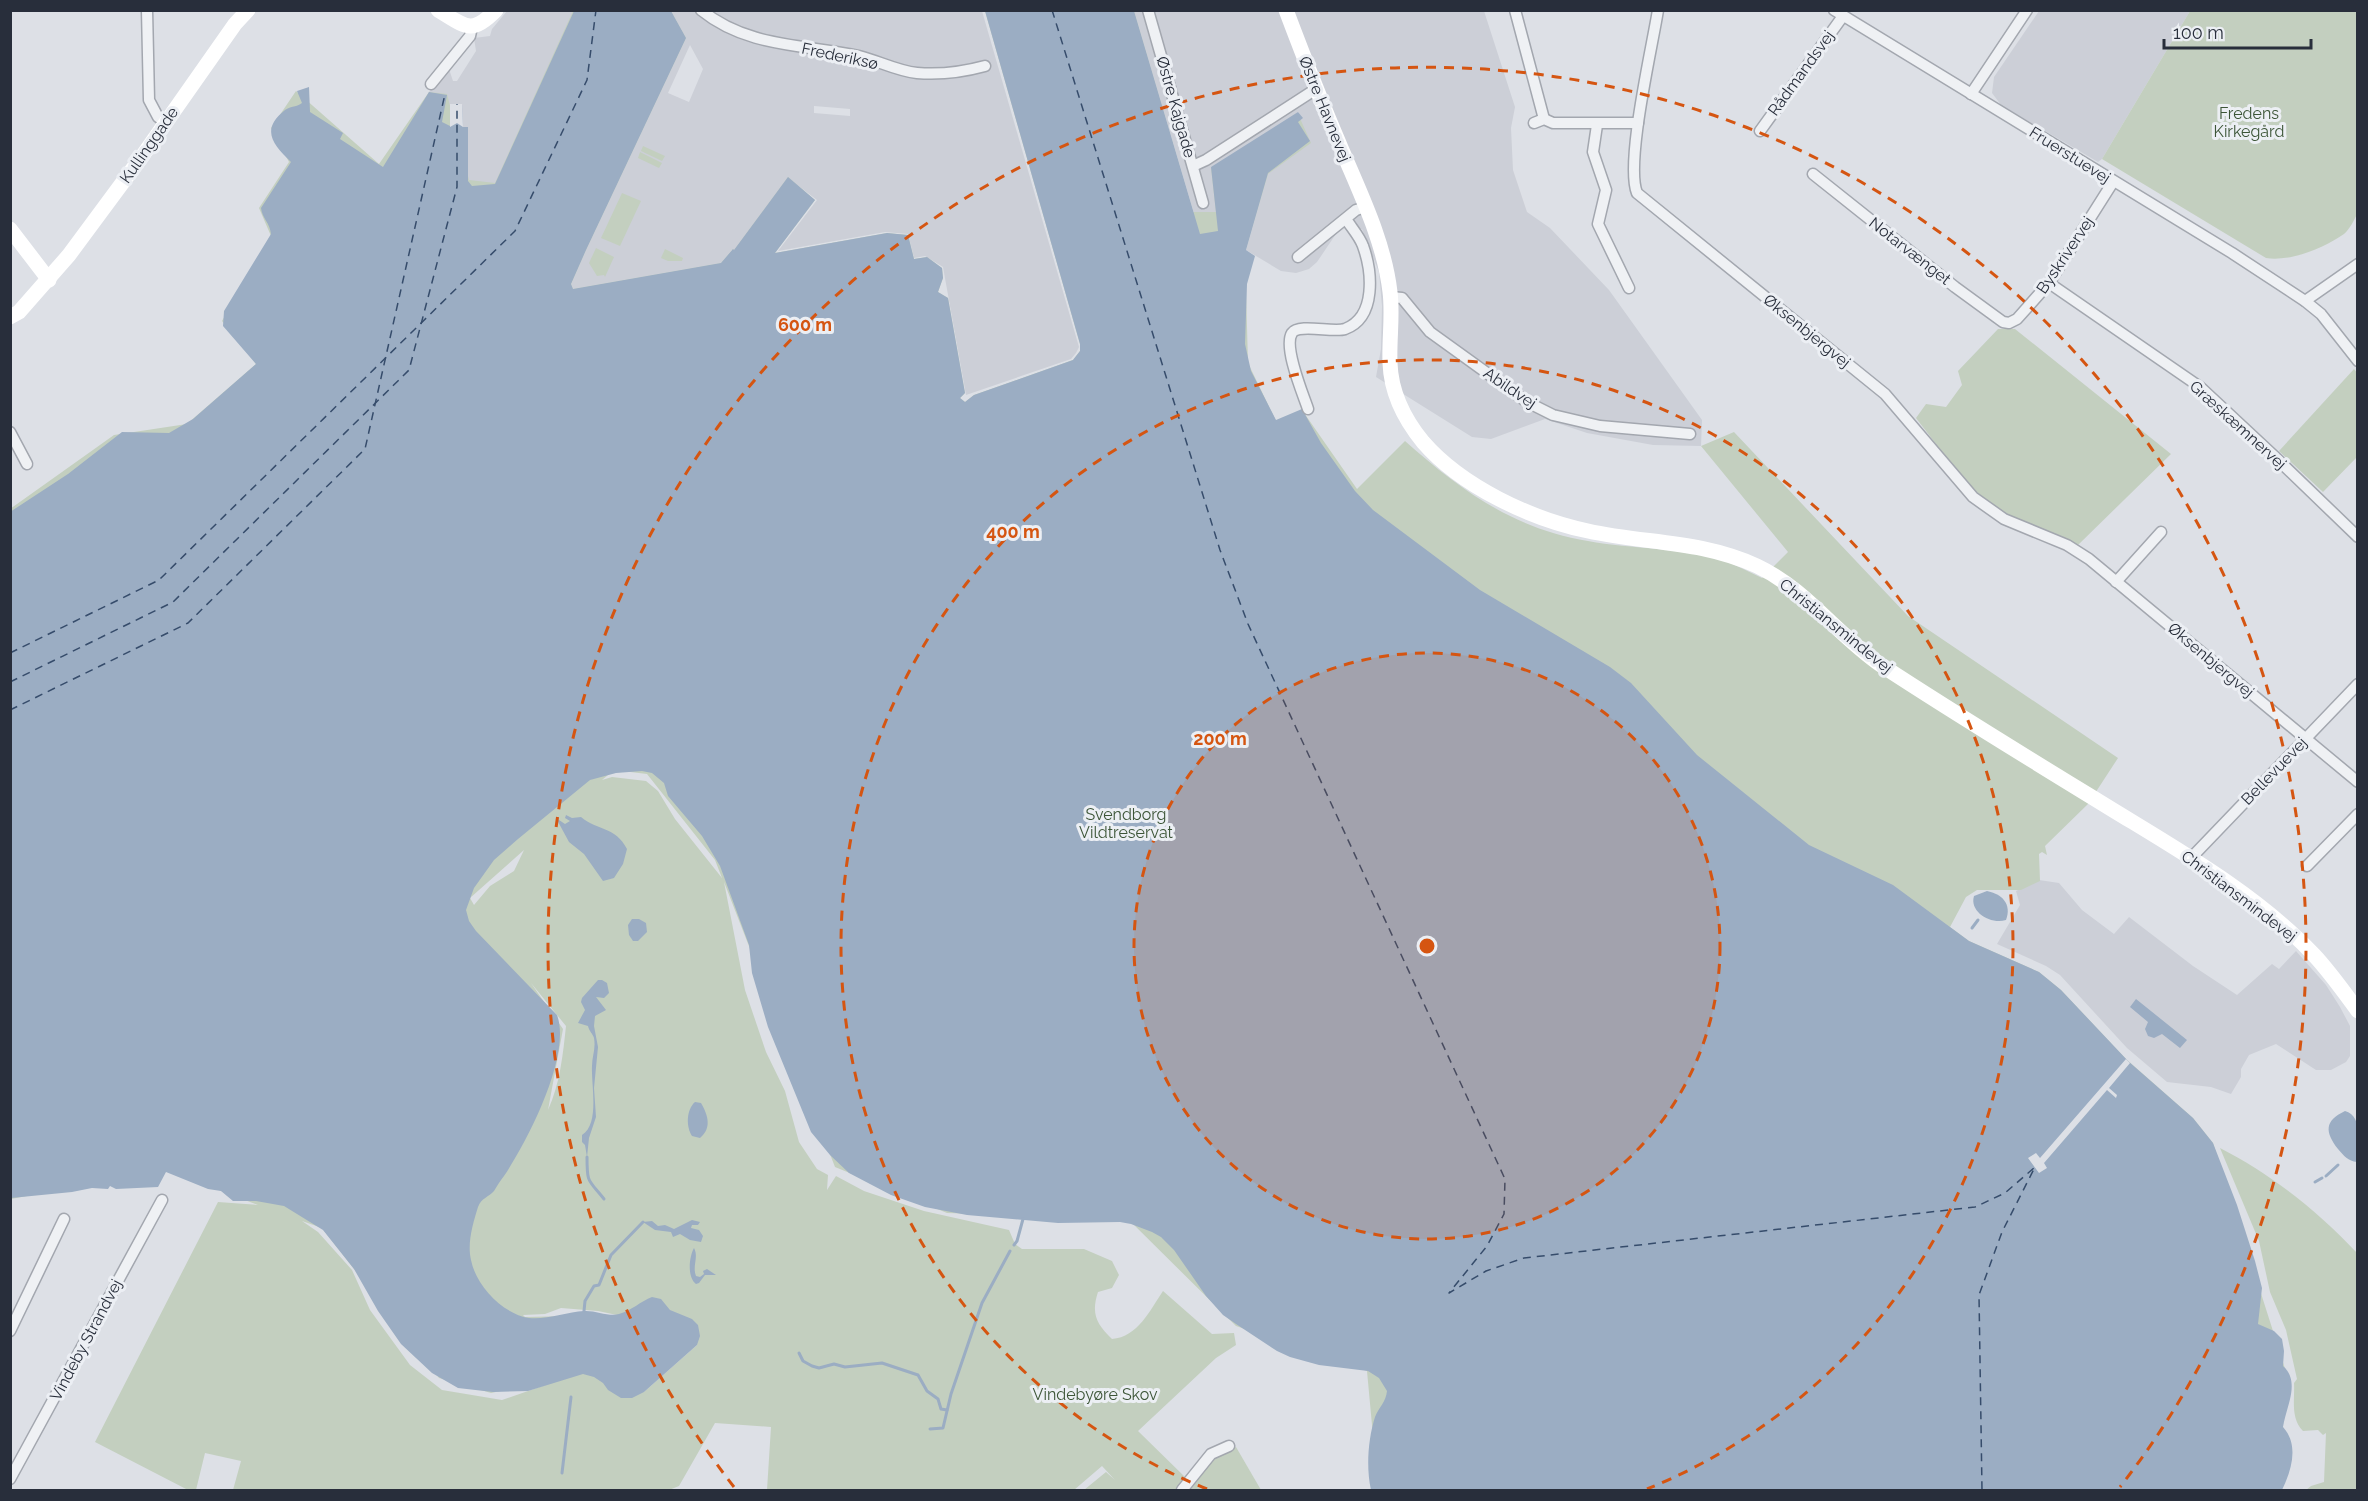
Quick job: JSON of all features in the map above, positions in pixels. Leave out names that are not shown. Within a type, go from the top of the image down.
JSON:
[{"type":"street","points":[[147,10],[149,100],[158,117],[165,122]]},
{"type":"street","name":"Kullinggade","points":[[10,317],[19,312],[49,279],[131,171],[235,24],[248,10]]},
{"type":"street","points":[[438,10],[472,27],[481,25],[496,10]]},
{"type":"street","name":"Frederiksø","points":[[701,10],[724,26],[756,39],[858,56],[905,72],[958,73],[985,66]]},
{"type":"street","name":"Østre Havnevej","points":[[1286,10],[1382,250],[1391,297]]},
{"type":"street","points":[[1515,10],[1539,121],[1597,125],[1638,123]]},
{"type":"street","name":"Øksenbjergvej","points":[[1658,10],[1638,123],[1633,182],[1637,193],[1885,394],[1973,497],[2004,519],[2067,545],[2089,559],[2358,782]]},
{"type":"street","points":[[1971,94],[2027,10]]},
{"type":"street","name":"Østre Kajgade","points":[[1148,11],[1203,203]]},
{"type":"street","name":"Fruerstuevej","points":[[1838,13],[2232,253],[2305,301],[2321,314],[2358,361]]},
{"type":"street","name":"Rådmandsvej","points":[[1760,131],[1838,13]]},
{"type":"street","points":[[431,84],[470,36],[472,27]]},
{"type":"street","points":[[1193,166],[1206,160],[1316,89]]},
{"type":"street","points":[[1597,125],[1593,152],[1606,190],[1598,224],[1629,288]]},
{"type":"street","name":"Notarvænget","points":[[1813,174],[1955,287],[2003,322],[2009,322]]},
{"type":"street","name":"Byskrivervej","points":[[2009,322],[2017,319],[2049,283],[2113,182]]},
{"type":"street","points":[[1298,256],[1356,210],[1366,207]]},
{"type":"street","points":[[1308,409],[1294,365],[1290,335],[1302,328],[1337,331],[1348,328],[1357,322],[1366,309],[1370,295],[1363,245],[1346,219]]},
{"type":"street","points":[[10,229],[49,279]]},
{"type":"street","points":[[2305,301],[2358,264]]},
{"type":"street","name":"Græskæmnervej","points":[[2049,283],[2200,387],[2358,537]]},
{"type":"street","name":"Abildvej","points":[[1391,297],[1402,298],[1430,332],[1527,402],[1553,415],[1600,426],[1690,434]]},
{"type":"street","name":"Christiansmindevej","points":[[1391,297],[1390,366],[1400,406],[1421,440],[1461,475],[1513,506],[1542,518],[1589,532],[1702,547],[1758,567],[1786,582],[1873,660],[1935,701],[2191,858],[2257,906],[2305,946],[2326,968],[2358,1011]]},
{"type":"street","points":[[10,432],[27,464]]},
{"type":"street","points":[[2116,582],[2161,532]]},
{"type":"street","name":"Bellevuevej","points":[[2191,858],[2358,684]]},
{"type":"street","points":[[2307,866],[2358,814]]},
{"type":"street","name":"Vindeby Strandvej","points":[[10,1479],[162,1200]]},
{"type":"street","points":[[10,1332],[64,1219]]},
{"type":"street","points":[[1182,1491],[1211,1454],[1229,1446]]},
{"type":"shaded area","points":[[507,11],[574,11],[497,184],[468,181],[468,128],[450,127],[441,94],[429,92],[451,62],[450,72],[453,81],[457,81],[476,51],[474,38],[490,36],[492,29]]},
{"type":"shaded area","points":[[671,11],[982,11],[1079,347],[1076,353],[1071,359],[966,395],[943,267],[925,256],[914,258],[908,234],[885,232],[778,251],[817,200],[788,178],[734,250],[721,263],[573,289],[571,284],[586,250],[686,38]],"holes":[[[690,45],[703,69],[689,102],[668,93]],[[814,106],[850,109],[850,116],[814,113]]]},
{"type":"shaded area","points":[[1134,11],[1484,11],[1515,107],[1511,128],[1513,170],[1527,212],[1550,228],[1609,290],[1702,420],[1701,446],[1653,445],[1587,433],[1545,419],[1491,439],[1472,437],[1376,377],[1381,349],[1382,306],[1379,272],[1362,229],[1340,228],[1317,262],[1309,269],[1296,273],[1281,271],[1246,250],[1268,173],[1302,118],[1298,112],[1218,231],[1200,234]]},
{"type":"shaded area","points":[[2039,11],[2190,11],[2102,159],[2098,162],[2001,105],[1992,93],[1994,77]]},
{"type":"shaded area","points":[[2039,880],[2059,883],[2082,910],[2114,934],[2129,917],[2193,966],[2237,995],[2272,964],[2279,969],[2296,951],[2326,985],[2350,1026],[2350,1056],[2346,1062],[2331,1070],[2316,1070],[2276,1044],[2249,1055],[2241,1069],[2241,1077],[2231,1094],[2211,1087],[2167,1082],[2127,1048],[2060,975],[2046,966],[1997,944],[2020,905],[2016,891]]},
{"type":"green space","name":"Svendborg Vildtreservat","points":[[573,11],[671,11],[686,38],[586,250],[571,284],[573,289],[721,263],[734,250],[788,177],[815,200],[775,253],[887,233],[908,235],[914,259],[927,257],[942,268],[943,278],[938,292],[948,298],[965,393],[960,398],[965,402],[974,395],[1073,360],[1080,351],[1080,344],[985,11],[1134,11],[1193,212],[1216,212],[1211,168],[1298,114],[1311,143],[1268,174],[1245,252],[1248,363],[1276,421],[1302,410],[1357,489],[1405,441],[1446,476],[1489,505],[1536,527],[1588,541],[1713,557],[1762,578],[1788,552],[1701,446],[1734,432],[1908,616],[2118,758],[2088,804],[2045,846],[2047,855],[2042,852],[2039,854],[2040,881],[2021,890],[1977,890],[1966,897],[1950,927],[1969,941],[2039,972],[2061,990],[2126,1059],[2193,1118],[2213,1143],[2288,1378],[2276,1490],[1378,1490],[1367,1371],[1236,1326],[1128,1219],[947,1213],[835,1167],[724,882],[745,990],[766,1052],[785,1091],[799,1142],[817,1169],[828,1175],[827,1190],[836,1176],[864,1191],[924,1211],[1009,1230],[1015,1244],[1022,1249],[1084,1249],[1112,1261],[1119,1275],[1112,1288],[1098,1292],[1095,1312],[1102,1328],[1112,1339],[1121,1337],[1136,1328],[1163,1291],[1212,1334],[1234,1333],[1236,1345],[1216,1358],[1138,1431],[1186,1478],[1178,1486],[1182,1490],[1084,1490],[1106,1472],[1115,1480],[1102,1466],[1074,1490],[767,1490],[771,1427],[715,1423],[679,1486],[669,1490],[233,1490],[241,1461],[205,1453],[196,1490],[188,1490],[95,1442],[218,1202],[258,1205],[166,1170],[11,1199],[10,509],[114,435],[187,424],[256,364],[222,321],[271,236],[259,208],[289,162],[271,128],[296,91],[379,164],[429,92],[447,94],[469,180],[495,183]],"holes":[[[614,770],[647,774],[715,860],[722,878],[675,819],[658,791],[646,781],[612,777],[602,780]],[[524,850],[514,871],[490,886],[474,905],[470,898]],[[531,983],[566,1026],[558,1079],[548,1110],[563,1029]],[[302,1221],[322,1228],[439,1378],[491,1393],[571,1376],[502,1400],[442,1390],[410,1365],[370,1310],[352,1270],[318,1232]],[[561,1308],[617,1315],[525,1317],[523,1315],[545,1314]],[[698,1325],[697,1345],[644,1392]]]},
{"type":"green space","name":"Fredens Kirkegård","points":[[2190,11],[2357,11],[2357,214],[2344,234],[2306,253],[2286,258],[2266,258],[2102,159]]},
{"type":"green space","points":[[643,146],[665,156],[662,161],[641,151]]},
{"type":"green space","points":[[640,152],[662,163],[659,168],[638,158]]},
{"type":"green space","points":[[622,193],[641,201],[620,246],[601,238]]},
{"type":"green space","points":[[596,248],[614,257],[605,277],[604,275],[597,276],[589,263]]},
{"type":"green space","points":[[665,249],[683,258],[682,261],[668,261],[661,258]]},
{"type":"green space","points":[[1998,329],[2015,329],[2171,454],[2078,545],[2019,521],[1988,502],[1965,480],[1916,418],[1926,404],[1946,407],[1962,385],[1958,371]]},
{"type":"green space","points":[[2354,369],[2358,374],[2357,457],[2323,492],[2279,451]]},
{"type":"green space","points":[[2220,1148],[2257,1169],[2293,1194],[2357,1253],[2357,1490],[2306,1490],[2324,1482],[2326,1433],[2323,1435],[2318,1430],[2303,1431],[2296,1420],[2294,1383],[2297,1379],[2286,1330],[2270,1292],[2259,1241]]},
{"type":"green space","points":[[1236,1447],[1261,1490],[1188,1490],[1213,1456]]},
{"type":"water","name":"Svendborg Vildtreservat","points":[[574,11],[671,11],[686,38],[586,250],[571,284],[573,289],[721,263],[734,250],[788,177],[815,200],[775,253],[887,233],[908,235],[914,259],[927,257],[942,268],[943,278],[938,292],[948,298],[965,393],[960,398],[965,402],[974,395],[1073,360],[1080,351],[1080,344],[985,11],[1134,11],[1200,234],[1218,231],[1211,167],[1298,112],[1303,118],[1298,122],[1310,141],[1268,173],[1246,250],[1255,256],[1247,284],[1245,344],[1251,371],[1276,420],[1302,409],[1321,443],[1355,491],[1373,510],[1480,590],[1610,667],[1631,683],[1697,755],[1809,845],[1893,885],[1969,941],[2039,972],[2061,990],[2128,1061],[2193,1118],[2213,1143],[2237,1205],[2255,1261],[2262,1288],[2258,1324],[2274,1331],[2282,1339],[2283,1366],[2291,1379],[2292,1387],[2283,1427],[2291,1441],[2292,1457],[2289,1474],[2282,1490],[1371,1490],[1368,1454],[1371,1435],[1375,1417],[1387,1391],[1379,1378],[1368,1371],[1319,1365],[1277,1351],[1223,1315],[1206,1296],[1174,1250],[1161,1237],[1131,1224],[1120,1222],[1058,1223],[967,1215],[925,1207],[891,1195],[849,1173],[830,1155],[811,1132],[768,1027],[752,973],[749,945],[720,866],[702,836],[668,796],[664,783],[652,773],[642,771],[616,773],[590,780],[494,860],[474,888],[466,910],[469,921],[476,931],[557,1015],[560,1032],[553,1075],[535,1121],[504,1176],[494,1191],[478,1207],[470,1240],[474,1270],[485,1289],[501,1305],[529,1318],[584,1311],[615,1315],[628,1311],[652,1297],[661,1299],[670,1310],[692,1319],[698,1325],[700,1336],[697,1345],[644,1392],[632,1398],[621,1398],[594,1377],[583,1374],[528,1391],[493,1392],[458,1388],[432,1373],[401,1344],[378,1311],[354,1269],[323,1230],[284,1206],[256,1201],[233,1201],[221,1191],[208,1189],[166,1172],[158,1187],[116,1189],[110,1186],[108,1189],[92,1188],[11,1198],[10,512],[68,474],[122,432],[169,433],[193,419],[256,364],[223,326],[224,311],[271,234],[261,208],[291,162],[275,143],[271,130],[277,117],[285,110],[302,103],[297,91],[309,87],[310,112],[343,133],[340,139],[383,167],[429,92],[447,95],[442,122],[450,126],[450,104],[462,104],[463,127],[468,127],[468,181],[472,186],[495,184]]},
{"type":"water","points":[[566,815],[572,818],[581,817],[612,832],[622,842],[627,849],[623,864],[614,878],[603,881],[584,854],[569,842],[556,818],[565,824],[570,821],[565,818]]},
{"type":"water","points":[[1987,891],[2001,897],[2007,905],[2006,920],[1994,921],[1978,912],[1973,902],[1974,896]]},
{"type":"water","points":[[632,919],[639,919],[646,923],[647,932],[638,941],[633,941],[629,935],[628,925]]},
{"type":"water","points":[[598,980],[607,983],[609,993],[604,998],[596,997],[606,1010],[595,1016],[594,1026],[598,1047],[594,1088],[596,1117],[589,1138],[587,1157],[582,1135],[588,1130],[593,1113],[594,1042],[588,1026],[578,1023],[585,1010],[581,1002],[582,998]]},
{"type":"water","points":[[2136,999],[2187,1040],[2180,1048],[2162,1034],[2154,1038],[2148,1036],[2145,1029],[2148,1022],[2130,1007]]},
{"type":"water","points":[[695,1102],[701,1103],[708,1121],[706,1130],[700,1138],[692,1136],[688,1123],[690,1109]]},
{"type":"water","points":[[2345,1111],[2351,1114],[2357,1125],[2359,1141],[2357,1162],[2342,1154],[2329,1132],[2333,1119]]},
{"type":"water","points":[[692,1220],[700,1222],[698,1225],[692,1225],[691,1228],[699,1230],[703,1236],[701,1242],[690,1240],[680,1234],[673,1237],[671,1232],[655,1230],[643,1222],[652,1221],[658,1226],[665,1225],[674,1229]]},
{"type":"water","points":[[694,1248],[696,1276],[700,1277],[707,1269],[716,1275],[705,1275],[696,1284],[691,1277],[690,1267]]},
{"type":"pier","points":[[450,104],[462,104],[463,127],[457,123],[450,127]]},
{"type":"pier","points":[[2126,1059],[2130,1063],[2109,1088],[2117,1095],[2116,1098],[2107,1090],[2044,1163],[2047,1168],[2039,1173],[2028,1158],[2036,1153],[2040,1158]]},
{"type":"waterway","points":[[1972,928],[1978,920]]},
{"type":"waterway","points":[[587,1157],[589,1181],[604,1199]]},
{"type":"waterway","points":[[2326,1176],[2338,1165]]},
{"type":"waterway","points":[[2315,1182],[2322,1178]]},
{"type":"waterway","points":[[1014,1245],[1023,1219]]},
{"type":"waterway","points":[[584,1311],[585,1301],[594,1286],[599,1285],[611,1255],[643,1222]]},
{"type":"waterway","points":[[930,1429],[943,1428],[951,1394],[982,1303],[1010,1251]]},
{"type":"waterway","points":[[799,1353],[803,1361],[819,1368],[834,1364],[845,1367],[882,1363],[918,1375],[927,1391],[938,1399],[941,1409],[947,1410]]},
{"type":"waterway","points":[[562,1473],[571,1397]]},
{"type":"ferry route","points":[[10,653],[159,580],[515,231],[587,80],[596,10]]},
{"type":"ferry route","points":[[1052,10],[1220,550],[1248,624],[1505,1179],[1504,1214],[1487,1246],[1449,1293],[1486,1271],[1524,1258],[1975,1207],[2005,1193],[2035,1167],[2002,1232],[1979,1295],[1982,1490]]},
{"type":"ferry route","points":[[10,710],[188,623],[365,449],[445,94]]},
{"type":"ferry route","points":[[10,682],[173,602],[409,370],[457,187],[457,104]]},
{"type":"park label","name":"Vindebyøre Skov","points":[[1095,1394]]}]
